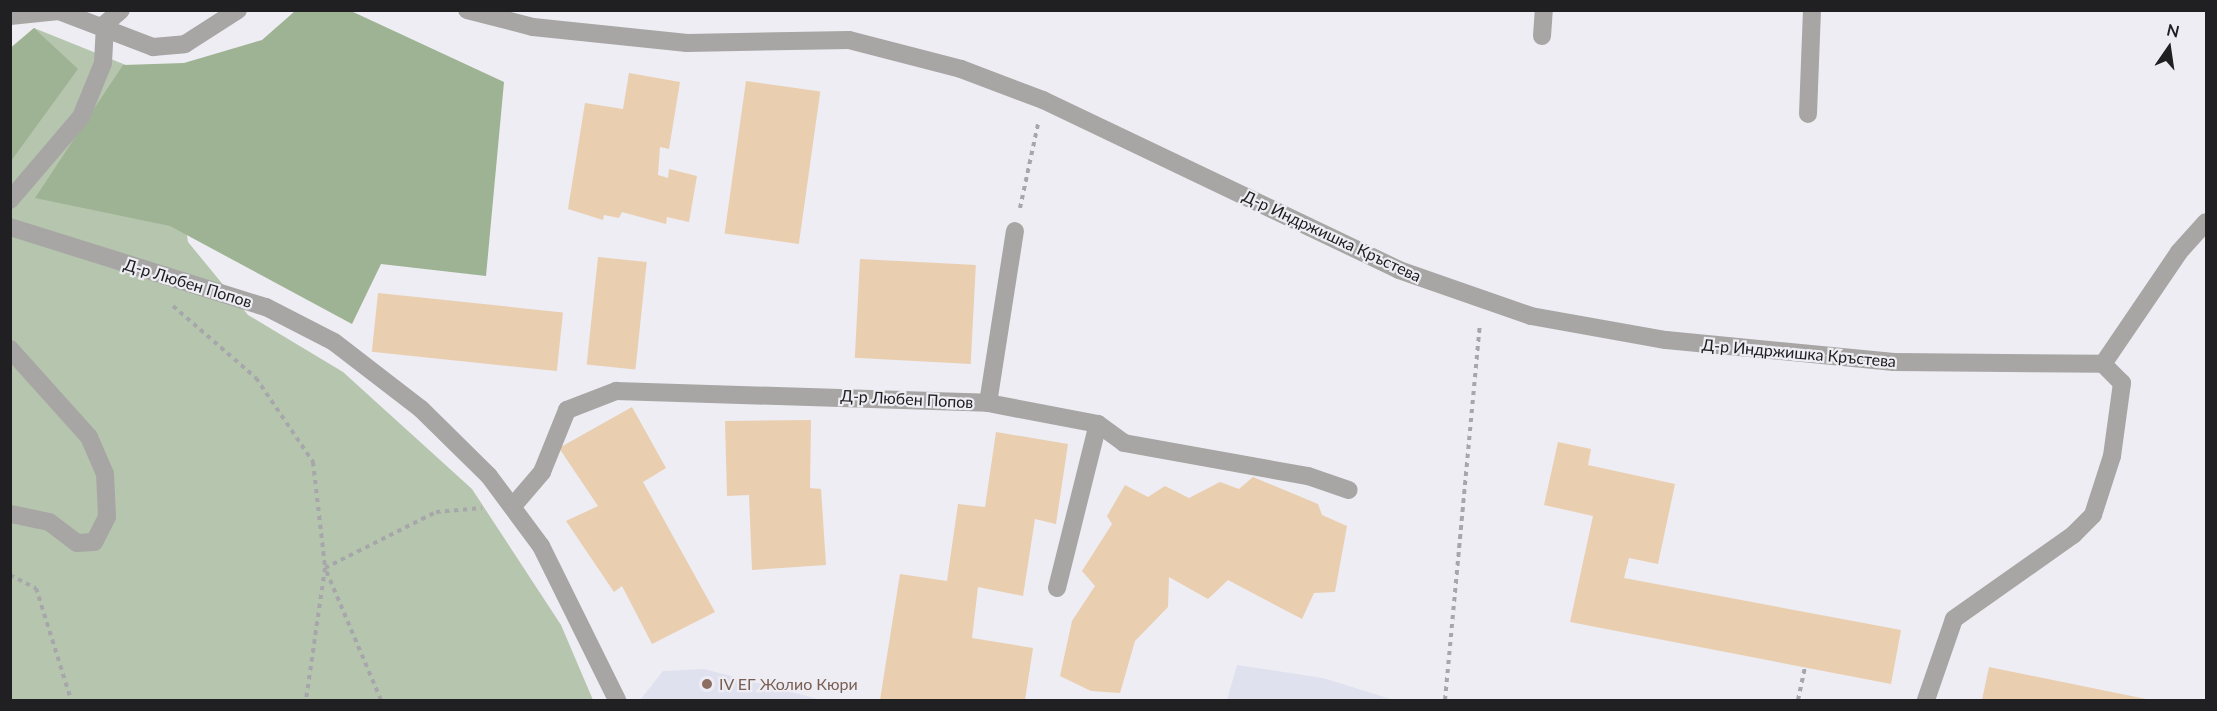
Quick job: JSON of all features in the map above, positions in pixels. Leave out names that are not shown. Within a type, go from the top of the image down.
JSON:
[{"type":"street","points":[[10,200],[81,117],[103,63],[105,24],[121,10]]},
{"type":"street","points":[[10,16],[59,11],[105,24],[153,47],[185,45],[238,10]]},
{"type":"street","name":"Д-р Индржишка Кръстева","points":[[467,10],[533,27],[687,43],[849,40],[961,69],[1043,100],[1399,270],[1532,316],[1666,340],[1894,362],[2103,364]]},
{"type":"street","points":[[1542,36],[1544,10]]},
{"type":"street","points":[[1808,114],[1812,10]]},
{"type":"street","points":[[1926,700],[1954,619],[2073,535],[2092,515],[2112,456],[2122,383],[2103,364],[2179,252],[2206,222]]},
{"type":"street","name":"Д-р Любен Попов","points":[[10,227],[193,281],[266,307],[334,342],[421,409],[513,506],[572,602],[617,700]]},
{"type":"street","points":[[988,403],[1015,231]]},
{"type":"street","points":[[10,349],[89,437],[105,474],[107,517],[94,542],[77,543],[49,522],[10,514]]},
{"type":"street","name":"Д-р Любен Попов","points":[[513,506],[542,472],[567,410],[616,391],[988,403],[1098,424],[1124,443],[1308,476],[1349,490]]},
{"type":"street","points":[[1057,588],[1098,424]]},
{"type":"path","points":[[1015,231],[1043,100]]},
{"type":"path","points":[[1445,700],[1482,300]]},
{"type":"path","points":[[169,302],[256,378],[313,462],[325,568],[306,700]]},
{"type":"path","points":[[325,568],[436,512],[513,506]]},
{"type":"path","points":[[325,568],[381,700]]},
{"type":"path","points":[[10,575],[36,588],[71,700]]},
{"type":"path","points":[[1798,700],[1805,667]]},
{"type":"shaded area","points":[[1237,665],[1323,678],[1394,700],[1227,700]]},
{"type":"shaded area","name":"IV ЕГ Жолио Кюри","points":[[704,669],[822,700],[640,700],[663,671]]},
{"type":"green space","points":[[295,11],[351,11],[504,82],[486,276],[381,264],[352,324],[170,226],[35,198],[123,65],[184,63],[262,40]]},
{"type":"green space","points":[[34,28],[163,80],[188,242],[248,315],[343,372],[472,489],[561,625],[593,700],[11,700],[10,48]]},
{"type":"green space","points":[[34,28],[78,69],[11,161],[11,48]]},
{"type":"building","points":[[629,73],[680,82],[669,149],[660,147],[658,175],[668,178],[669,169],[697,176],[689,222],[667,217],[666,224],[622,212],[619,218],[604,215],[603,220],[568,209],[585,103],[623,109]]},
{"type":"building","points":[[746,81],[820,91],[799,244],[725,234]]},
{"type":"building","points":[[598,257],[647,262],[635,370],[587,364]]},
{"type":"building","points":[[860,259],[976,265],[971,364],[855,358]]},
{"type":"building","points":[[378,293],[563,312],[557,371],[372,352]]},
{"type":"building","points":[[632,407],[666,468],[643,482],[715,612],[652,644],[622,586],[614,592],[566,521],[598,506],[559,448]]},
{"type":"building","points":[[811,420],[810,488],[821,489],[826,565],[752,570],[749,495],[727,496],[725,421]]},
{"type":"building","points":[[996,432],[1068,444],[1056,524],[1035,519],[1023,596],[978,587],[972,638],[1033,648],[1025,700],[880,700],[900,574],[947,581],[958,504],[985,507]]},
{"type":"building","points":[[1558,442],[1591,449],[1588,465],[1675,484],[1658,564],[1629,558],[1624,578],[1901,630],[1891,684],[1570,622],[1593,516],[1544,505]]},
{"type":"building","points":[[1253,477],[1318,504],[1322,515],[1347,526],[1335,592],[1314,593],[1302,619],[1228,580],[1208,599],[1169,577],[1168,607],[1135,641],[1120,693],[1091,691],[1060,676],[1072,621],[1095,586],[1082,571],[1112,524],[1107,516],[1125,485],[1148,497],[1165,486],[1189,498],[1220,482],[1239,489]]},
{"type":"building","points":[[1989,667],[2146,699],[2146,700],[1982,700]]},
{"type":"place","name":"IV ЕГ Жолио Кюри","points":[[707,684]]}]
